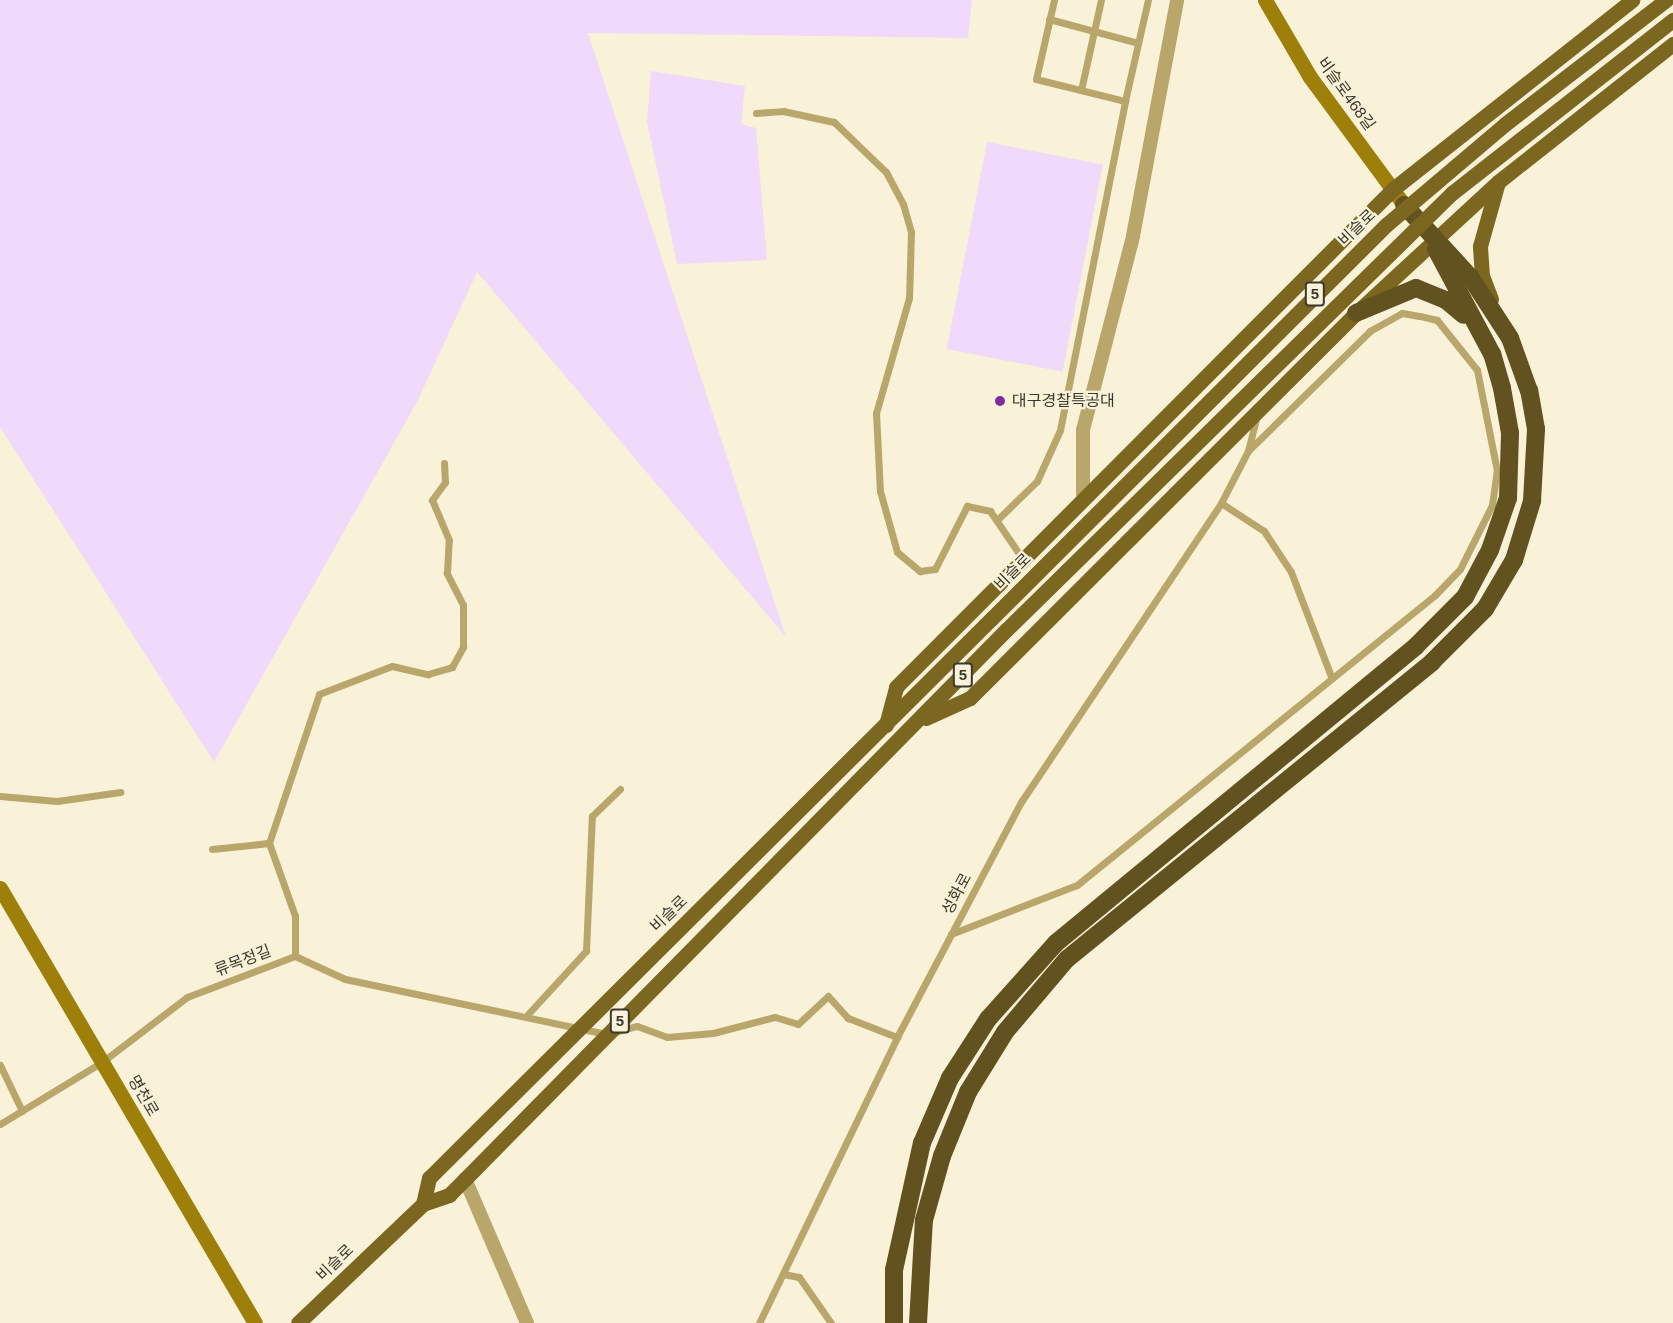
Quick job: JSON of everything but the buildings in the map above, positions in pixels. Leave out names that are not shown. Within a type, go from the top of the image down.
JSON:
[{"type":"highway","points":[[918,1323],[924,1220],[942,1156],[968,1092],[1005,1032],[1067,959],[1432,662],[1485,609],[1514,560],[1532,501],[1536,429],[1529,391],[1503,329],[1471,278],[1431,240],[1404,205]]},
{"type":"highway","points":[[894,1323],[894,1270],[922,1143],[950,1078],[988,1019],[1056,943],[1416,646],[1465,597],[1508,498],[1510,433],[1492,354],[1469,318],[1431,240]]},
{"type":"highway","points":[[1356,313],[1416,288],[1446,300],[1469,318]]},
{"type":"main road","points":[[886,725],[896,687],[1083,494],[1394,189],[1632,0]]},
{"type":"main road","name":"비슬로","points":[[423,1204],[429,1178],[578,1027],[886,725],[1386,225],[1505,124],[1666,0]]},
{"type":"main road","name":"비슬로","points":[[298,1323],[423,1204],[449,1196],[607,1034],[920,721],[1006,630],[1452,193],[1673,20]]},
{"type":"main road","points":[[920,721],[970,698],[1258,409],[1431,240],[1498,182],[1673,44]]},
{"type":"main road","points":[[1498,182],[1480,246],[1482,276],[1503,329]]},
{"type":"street","points":[[1083,494],[1083,430],[1133,236],[1177,0]]},
{"type":"street","name":"비슬로468길","points":[[1265,0],[1310,77],[1404,205]]},
{"type":"street","name":"명천로","points":[[0,888],[255,1323]]},
{"type":"street","points":[[465,1179],[527,1323]]},
{"type":"lane","points":[[1054,0],[1036,79],[1125,101]]},
{"type":"lane","points":[[1081,90],[1101,0]]},
{"type":"lane","points":[[997,520],[1037,481],[1060,430],[1125,101],[1148,0]]},
{"type":"lane","points":[[1049,19],[1138,44]]},
{"type":"lane","points":[[756,113],[783,111],[834,122],[886,172],[903,204],[911,232],[909,298],[876,413],[880,491],[897,552],[920,571],[935,568],[967,506],[990,511],[1022,558]]},
{"type":"lane","points":[[951,934],[1077,885],[1331,676],[1435,595],[1482,535],[1497,471],[1476,370],[1437,320],[1402,313],[1370,331],[1248,451]]},
{"type":"lane","points":[[1248,451],[1258,409]]},
{"type":"lane","name":"성화로","points":[[759,1323],[897,1037],[1021,802],[1221,503],[1248,451]]},
{"type":"lane","points":[[295,956],[295,916],[269,843],[319,694],[392,666],[428,674],[452,667],[463,647],[463,605],[447,573],[449,540],[432,500],[445,482],[444,463]]},
{"type":"lane","points":[[1221,503],[1264,531],[1291,572],[1331,676]]},
{"type":"lane","points":[[528,1014],[586,951],[592,816],[620,789]]},
{"type":"lane","points":[[0,796],[57,801],[120,792]]},
{"type":"lane","points":[[212,849],[269,843]]},
{"type":"lane","name":"류목정길","points":[[0,1124],[102,1062],[187,997],[295,956],[345,979],[528,1014],[607,1034]]},
{"type":"lane","points":[[607,1034],[638,1026],[666,1037],[713,1033],[775,1017],[798,1024],[828,996],[848,1018],[897,1037]]},
{"type":"lane","points":[[0,1065],[22,1111]]},
{"type":"lane","points":[[783,1274],[799,1277],[831,1323]]},
{"type":"shaded area","points":[[0,0],[972,0],[968,38],[588,33],[786,637],[477,272],[417,402],[214,762],[0,427]]},
{"type":"shaded area","points":[[651,71],[745,86],[741,124],[756,128],[767,260],[677,264],[647,122]]},
{"type":"shaded area","points":[[987,142],[1103,165],[1063,372],[947,349]]},
{"type":"place","name":"대구경찰특공대","points":[[1000,401]]}]
